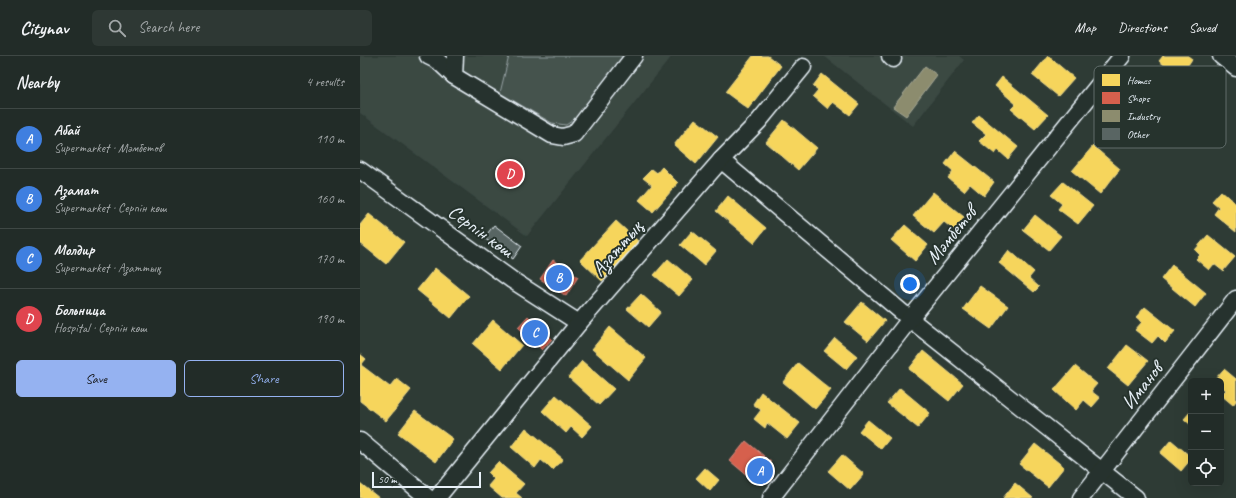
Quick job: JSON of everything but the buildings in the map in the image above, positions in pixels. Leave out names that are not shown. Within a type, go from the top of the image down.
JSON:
[{"type":"street","points":[[428,56],[438,61],[454,76],[552,135],[563,137],[574,134],[634,56]]},
{"type":"street","points":[[454,76],[455,56]]},
{"type":"street","name":"Мәмбетов","points":[[1114,66],[1122,56]]},
{"type":"street","points":[[1221,56],[1236,68]]},
{"type":"street","name":"Азаттық","points":[[437,498],[579,323],[721,160],[759,121],[803,67]]},
{"type":"street","name":"Мәмбетов","points":[[770,498],[910,319],[1094,91]]},
{"type":"street","points":[[721,160],[910,319],[1136,498]]},
{"type":"street","name":"Серпін көш","points":[[360,170],[512,280],[579,323]]},
{"type":"street","name":"Иманов","points":[[1081,498],[1236,299]]},
{"type":"street","points":[[360,441],[428,498]]},
{"type":"shaded area","points":[[360,56],[672,56],[527,236],[360,113]]},
{"type":"shaded area","points":[[509,56],[624,56],[579,116],[566,125],[552,123],[500,93]]},
{"type":"shaded area","points":[[824,56],[959,56],[964,60],[913,126]]},
{"type":"place","name":"Больница","points":[[510,174]]},
{"type":"place","name":"Азамат","points":[[559,278]]},
{"type":"place","name":"Молдир","points":[[535,333]]},
{"type":"place","name":"Абай","points":[[760,471]]}]
